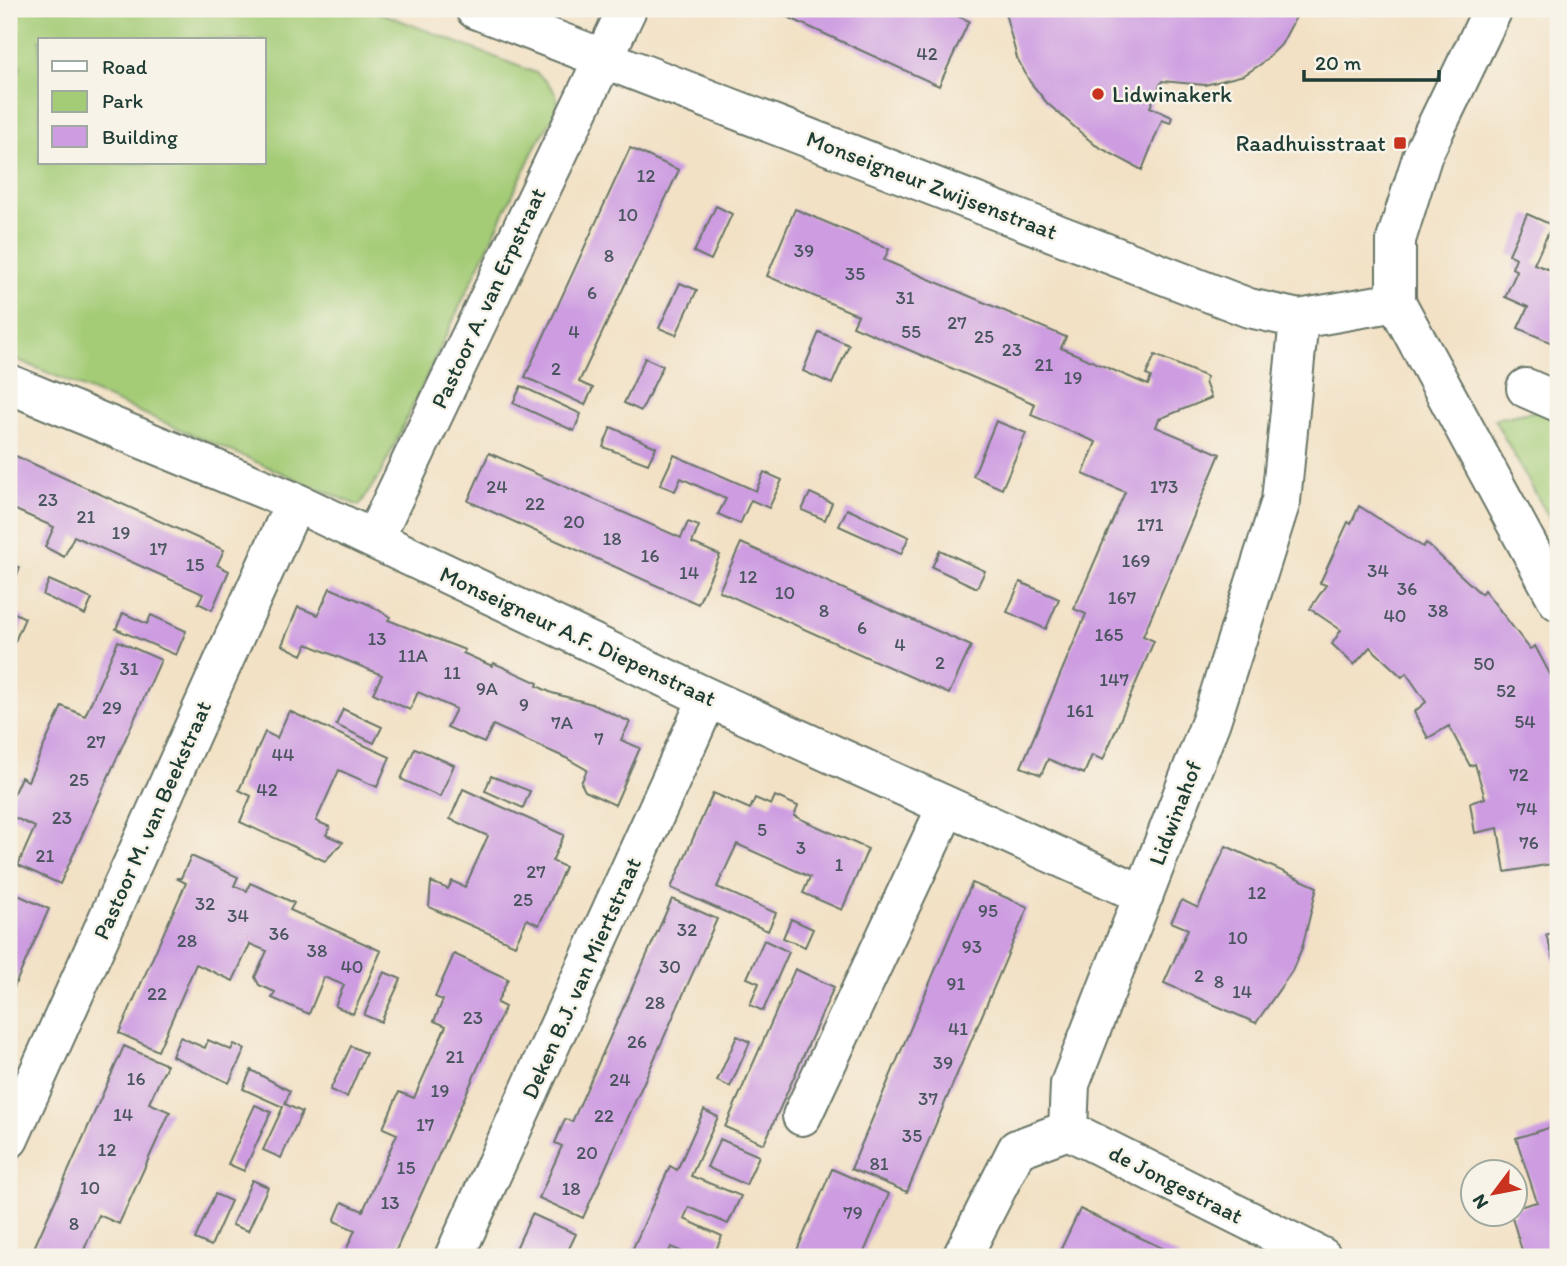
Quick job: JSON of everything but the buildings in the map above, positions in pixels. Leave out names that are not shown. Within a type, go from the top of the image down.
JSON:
[{"type":"street","name":"Monseigneur Zwijsenstraat","points":[[475,9],[1249,308],[1299,319],[1396,302]]},
{"type":"street","name":"Pastoor A. van Erpstraat","points":[[374,539],[627,9]]},
{"type":"street","points":[[1493,9],[1423,153],[1396,240],[1396,302],[1558,601]]},
{"type":"street","name":"Lidwinahof","points":[[1068,1130],[1070,1084],[1211,721],[1281,501],[1299,319]]},
{"type":"street","name":"Monseigneur A.F. Diepenstraat","points":[[9,384],[295,502],[709,698],[1144,895]]},
{"type":"street","name":"Pastoor M. van Beekstraat","points":[[9,1139],[295,502]]},
{"type":"street","name":"Deken B.J. van Miertstraat","points":[[454,1257],[709,698]]},
{"type":"street","points":[[802,1116],[947,806]]},
{"type":"street","points":[[962,1257],[1017,1149],[1068,1130]]},
{"type":"street","name":"de Jongestraat","points":[[1068,1130],[1322,1257]]},
{"type":"green space","points":[[9,9],[371,9],[536,73],[554,91],[557,99],[555,114],[537,143],[381,473],[359,506],[9,356],[9,97],[21,67],[9,52]]},
{"type":"green space","points":[[1541,410],[1558,418],[1558,534],[1494,419]]},
{"type":"place","name":"Lidwinakerk","points":[[1098,94]]},
{"type":"place","name":"Raadhuisstraat","points":[[1400,143]]}]
